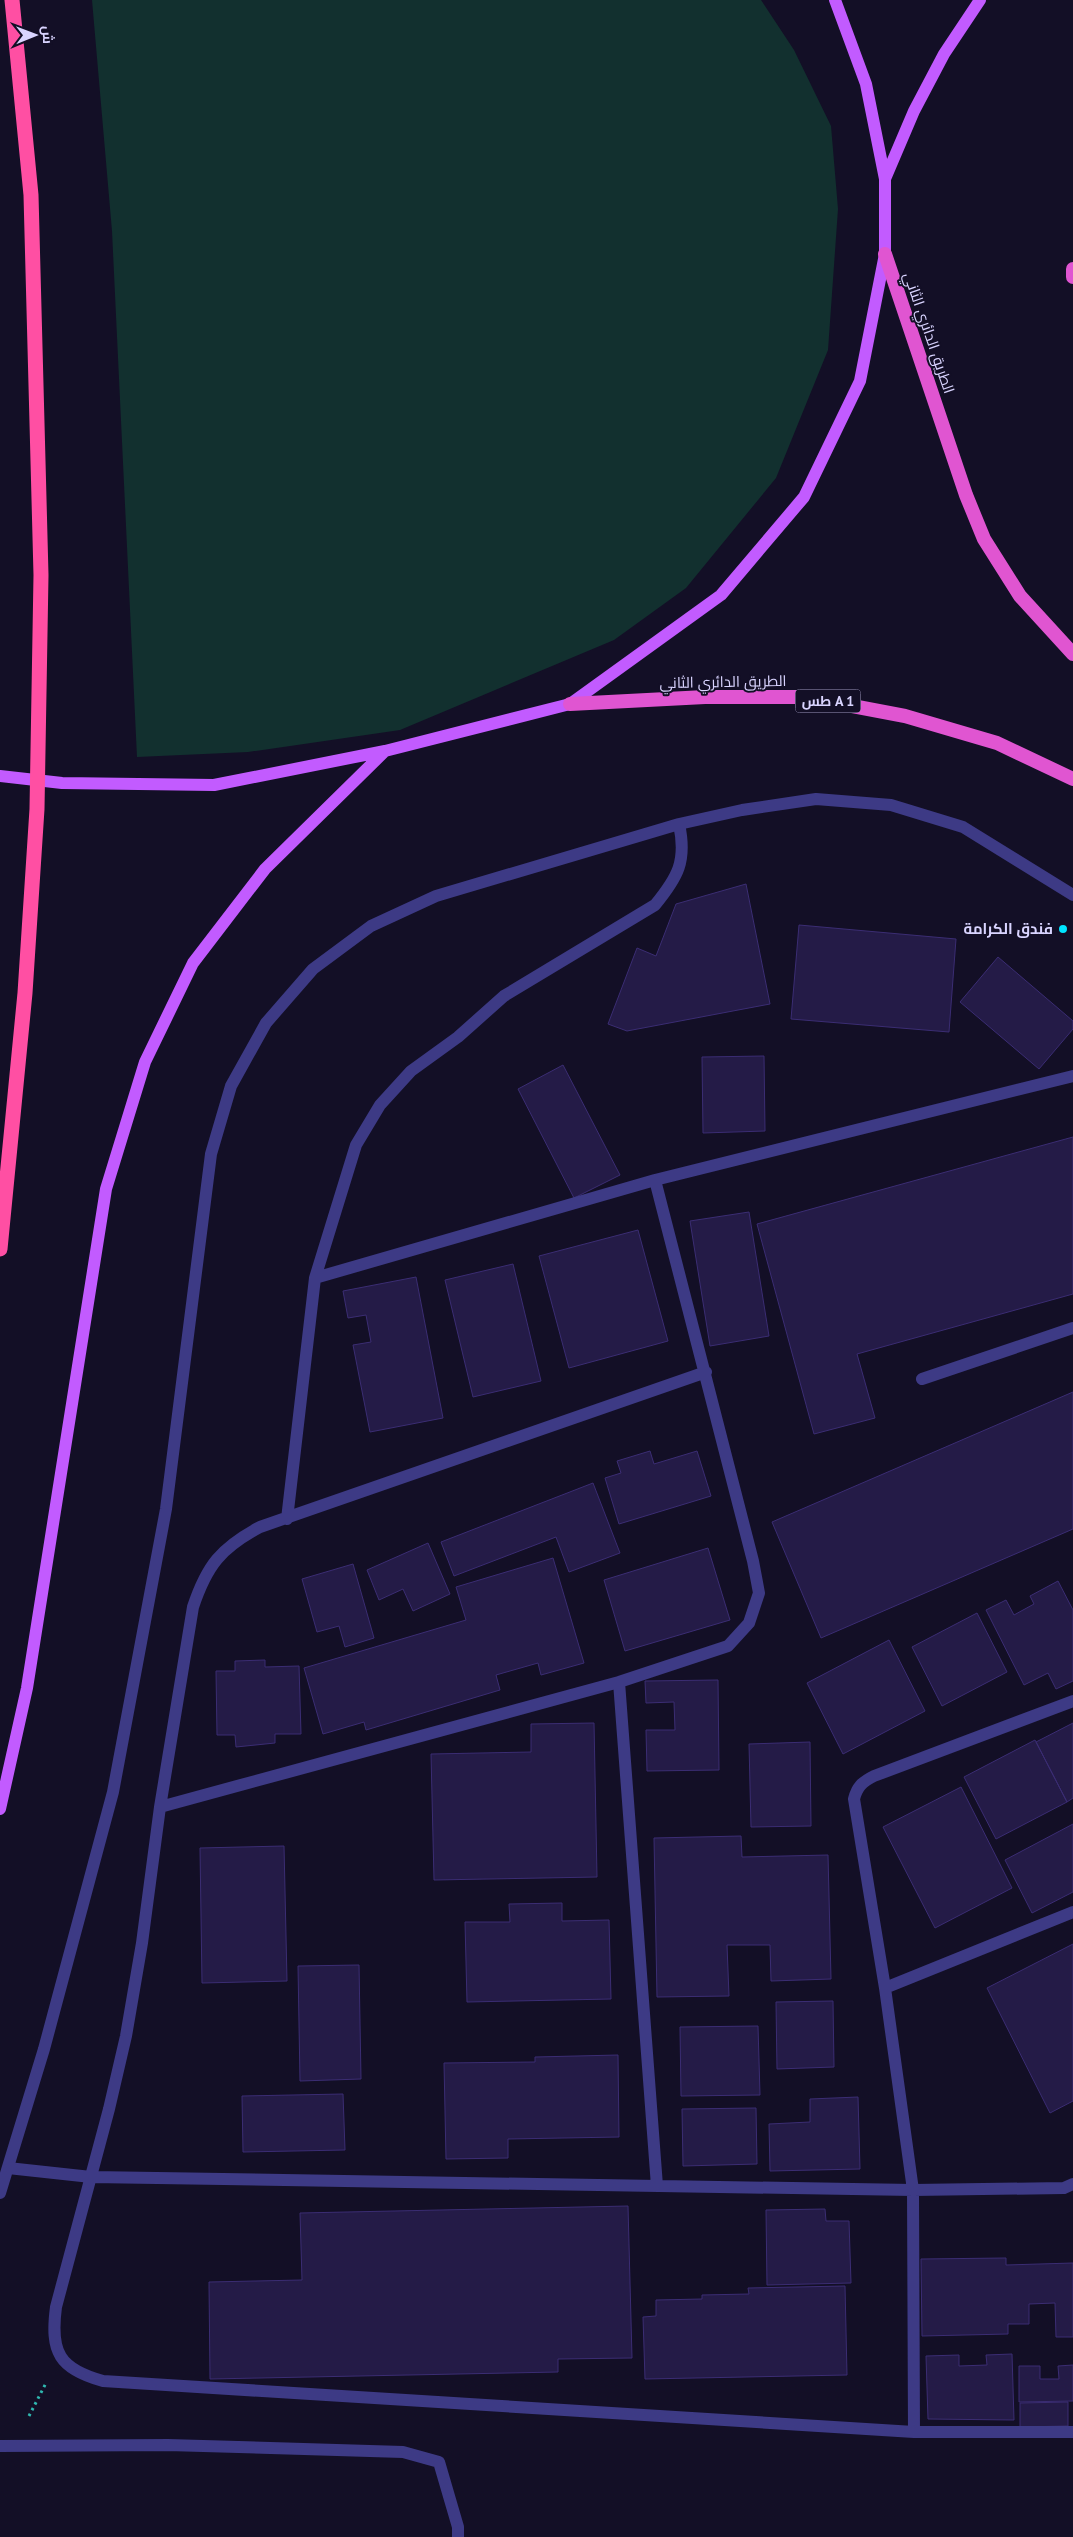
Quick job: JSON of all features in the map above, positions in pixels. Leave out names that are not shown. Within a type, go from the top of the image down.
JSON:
[{"type":"highway","points":[[0,1249],[26,984],[37,809],[41,576],[31,195],[12,0]]},
{"type":"highway","name":"الطريق الدائري الثاني","points":[[885,254],[966,494],[984,540],[1020,596],[1073,654]]},
{"type":"highway","points":[[1073,269],[1073,277]]},
{"type":"highway","name":"الطريق الدائري الثاني","points":[[570,704],[705,697],[806,697],[905,716],[988,741],[1073,779]]},
{"type":"main road","points":[[0,776],[62,783],[214,785],[385,751],[570,704],[721,595],[804,497],[860,381],[885,254],[886,179],[866,84],[835,0]]},
{"type":"main road","points":[[886,179],[918,103],[944,54],[980,0]]},
{"type":"main road","points":[[0,1809],[28,1688],[106,1189],[146,1062],[193,963],[258,877],[385,751]]},
{"type":"street","points":[[0,2192],[44,2049],[113,1792],[166,1509],[211,1154],[231,1086],[266,1023],[313,969],[371,926],[436,896],[679,824],[742,810],[816,799],[891,805],[963,827],[1073,896]]},
{"type":"street","points":[[287,1519],[315,1278],[356,1145],[380,1105],[411,1071],[458,1036],[504,996],[655,905],[670,887],[680,866],[684,846],[679,824]]},
{"type":"street","points":[[315,1278],[654,1180],[1073,1076]]},
{"type":"street","points":[[160,1807],[619,1682],[728,1646],[749,1623],[759,1593],[753,1562],[706,1372],[654,1180]]},
{"type":"street","points":[[922,1379],[1073,1328]]},
{"type":"street","points":[[706,1372],[260,1527],[236,1540],[216,1558],[202,1581],[193,1607],[160,1807],[142,1943],[126,2036],[56,2307],[52,2332],[60,2356],[78,2374],[103,2381],[914,2432],[1073,2432]]},
{"type":"street","points":[[619,1682],[657,2186]]},
{"type":"street","points":[[914,2432],[913,2190],[885,1988],[854,1799],[856,1789],[864,1781],[874,1776],[1073,1701]]},
{"type":"street","points":[[885,1988],[1073,1912]]},
{"type":"street","points":[[8,2168],[91,2176],[913,2190],[1070,2187]]},
{"type":"street","points":[[0,2446],[168,2445],[403,2452],[439,2462],[458,2526],[458,2537]]},
{"type":"green space","points":[[92,0],[761,0],[794,50],[831,126],[838,209],[828,350],[776,478],[686,588],[614,640],[400,730],[248,752],[137,757],[112,231]]},
{"type":"building","points":[[746,884],[770,1004],[627,1031],[608,1024],[637,948],[656,956],[676,904]]},
{"type":"building","points":[[799,925],[956,939],[949,1032],[791,1019]]},
{"type":"building","points":[[998,957],[1073,1021],[1073,1029],[1039,1069],[960,1002]]},
{"type":"building","points":[[764,1056],[765,1131],[703,1133],[702,1057]]},
{"type":"building","points":[[563,1065],[620,1175],[574,1198],[518,1089]]},
{"type":"building","points":[[1073,1137],[1073,1294],[857,1354],[875,1418],[814,1434],[757,1224]]},
{"type":"building","points":[[749,1212],[769,1336],[710,1346],[690,1221]]},
{"type":"building","points":[[638,1230],[668,1341],[569,1368],[539,1256]]},
{"type":"building","points":[[513,1264],[541,1381],[473,1397],[445,1280]]},
{"type":"building","points":[[416,1277],[443,1418],[370,1432],[353,1345],[371,1342],[366,1315],[348,1318],[343,1291]]},
{"type":"building","points":[[1073,1392],[1073,1529],[821,1638],[772,1522]]},
{"type":"building","points":[[650,1451],[654,1464],[697,1451],[711,1496],[619,1524],[605,1478],[621,1473],[617,1461]]},
{"type":"building","points":[[593,1483],[620,1553],[569,1572],[556,1537],[454,1576],[441,1542]]},
{"type":"building","points":[[428,1543],[450,1594],[413,1611],[403,1589],[379,1600],[367,1570]]},
{"type":"building","points":[[708,1548],[730,1620],[625,1651],[604,1580]]},
{"type":"building","points":[[553,1558],[584,1663],[541,1675],[538,1663],[496,1675],[500,1690],[366,1730],[364,1722],[323,1734],[304,1668],[466,1620],[456,1587]]},
{"type":"building","points":[[353,1564],[374,1638],[345,1647],[339,1626],[317,1632],[302,1579]]},
{"type":"building","points":[[1058,1581],[1073,1610],[1073,1681],[1056,1689],[1048,1673],[1024,1685],[986,1610],[1006,1600],[1014,1615],[1034,1604],[1030,1596]]},
{"type":"building","points":[[977,1613],[1007,1672],[942,1706],[912,1647]]},
{"type":"building","points":[[889,1640],[925,1711],[843,1754],[807,1683]]},
{"type":"building","points":[[265,1660],[265,1667],[299,1666],[301,1734],[275,1734],[275,1743],[236,1747],[235,1735],[217,1735],[216,1671],[235,1671],[235,1661]]},
{"type":"building","points":[[718,1680],[719,1770],[647,1771],[646,1730],[675,1730],[674,1702],[646,1703],[645,1681]]},
{"type":"building","points":[[594,1723],[597,1877],[434,1880],[431,1754],[531,1752],[531,1724]]},
{"type":"building","points":[[1073,1723],[1073,1798],[1067,1802],[1036,1742]]},
{"type":"building","points":[[1035,1740],[1067,1802],[996,1839],[964,1777]]},
{"type":"building","points":[[810,1742],[811,1826],[751,1827],[749,1744]]},
{"type":"building","points":[[961,1787],[1012,1888],[935,1928],[883,1827]]},
{"type":"building","points":[[1073,1824],[1073,1892],[1032,1913],[1005,1860]]},
{"type":"building","points":[[741,1836],[742,1857],[828,1855],[831,1979],[771,1981],[770,1945],[727,1945],[729,1996],[657,1997],[654,1838]]},
{"type":"building","points":[[284,1846],[287,1981],[202,1983],[200,1848]]},
{"type":"building","points":[[562,1903],[562,1921],[609,1920],[611,1999],[467,2002],[465,1922],[510,1922],[509,1904]]},
{"type":"building","points":[[1073,1944],[1073,2101],[1050,2113],[987,1988]]},
{"type":"building","points":[[359,1965],[361,2079],[300,2081],[298,1966]]},
{"type":"building","points":[[833,2001],[834,2067],[777,2069],[776,2002]]},
{"type":"building","points":[[758,2026],[760,2095],[681,2096],[680,2027]]},
{"type":"building","points":[[618,2055],[619,2137],[508,2139],[508,2158],[446,2159],[444,2063],[535,2062],[535,2057]]},
{"type":"building","points":[[343,2094],[345,2150],[243,2152],[242,2096]]},
{"type":"building","points":[[858,2097],[860,2169],[770,2171],[769,2124],[810,2122],[810,2099]]},
{"type":"building","points":[[756,2108],[757,2164],[683,2166],[682,2109]]},
{"type":"building","points":[[628,2206],[632,2358],[558,2359],[558,2372],[210,2379],[209,2282],[302,2280],[300,2213]]},
{"type":"building","points":[[825,2209],[826,2221],[849,2221],[851,2283],[767,2285],[766,2210]]},
{"type":"building","points":[[1006,2258],[1006,2265],[1073,2263],[1073,2337],[1056,2337],[1055,2303],[1029,2304],[1029,2324],[1008,2324],[1008,2334],[922,2336],[921,2259]]},
{"type":"building","points":[[845,2286],[847,2375],[645,2379],[643,2317],[656,2316],[656,2300],[702,2299],[702,2295],[749,2294],[748,2288]]},
{"type":"building","points":[[1012,2354],[1014,2420],[928,2419],[926,2356],[959,2355],[959,2366],[987,2365],[986,2355]]},
{"type":"building","points":[[1073,2365],[1073,2401],[1019,2402],[1019,2366],[1040,2366],[1040,2379],[1059,2379],[1058,2366]]},
{"type":"building","points":[[1068,2402],[1068,2426],[1020,2427],[1020,2403]]},
{"type":"place","name":"فندق الكرامة","points":[[1063,929]]}]
